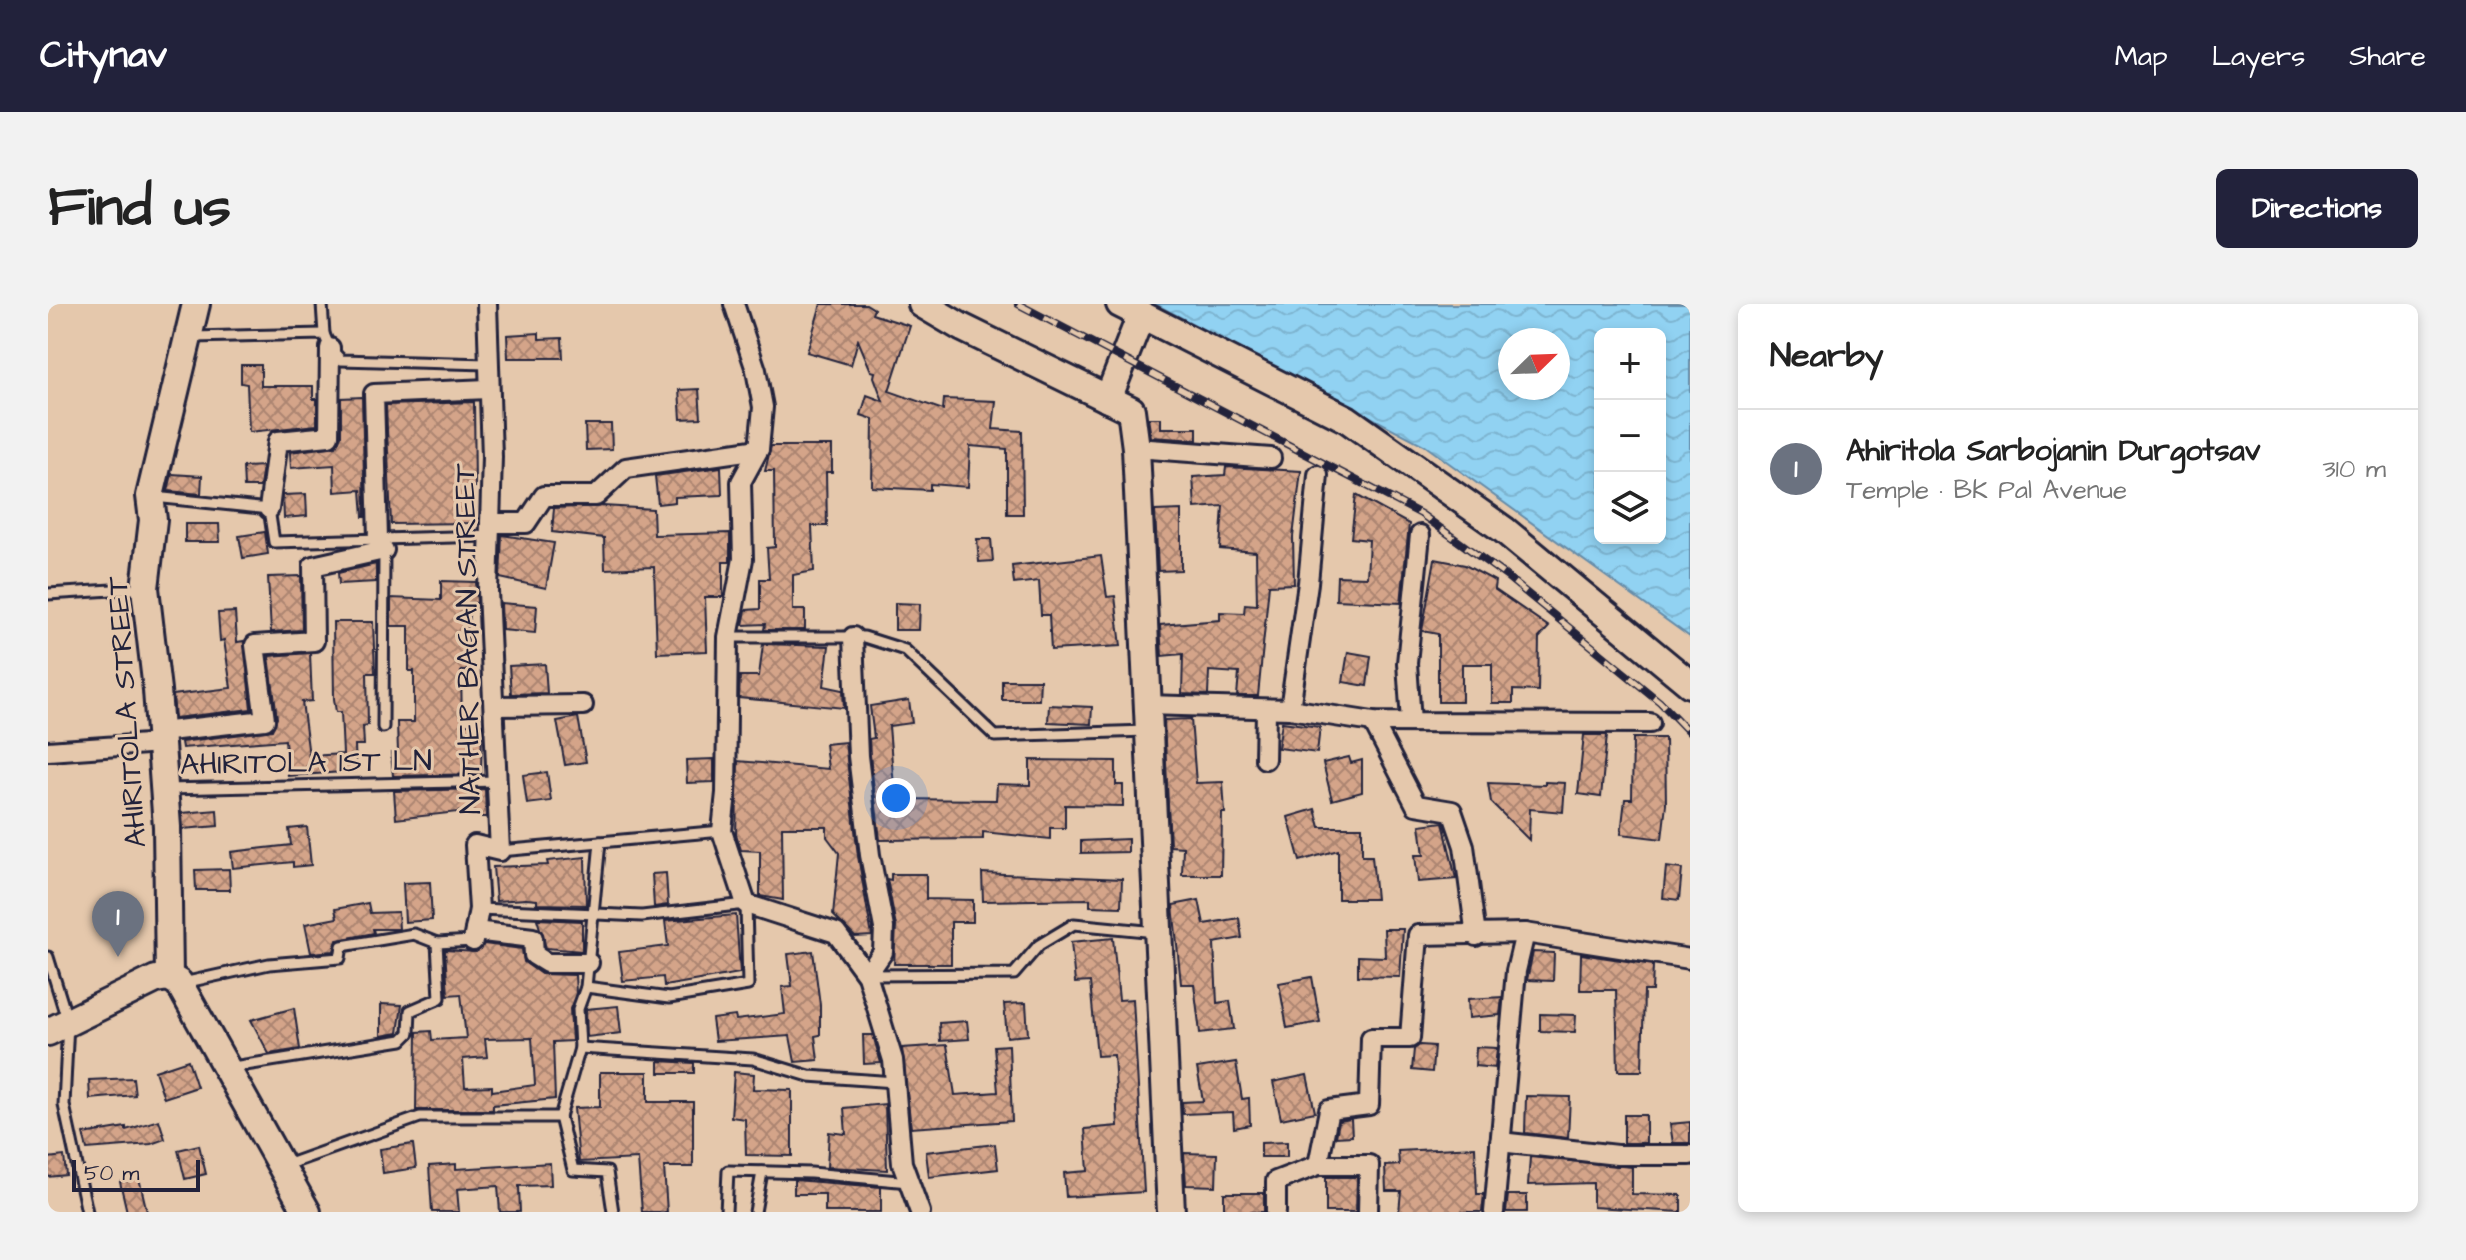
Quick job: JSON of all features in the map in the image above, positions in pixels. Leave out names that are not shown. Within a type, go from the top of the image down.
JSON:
[{"type":"main road","name":"AHIRITOLA STREET","points":[[174,980],[164,789],[145,588],[153,520],[150,496],[196,304]]},
{"type":"main road","points":[[922,304],[961,327],[1131,410],[1136,448],[1171,1212]]},
{"type":"main road","points":[[1108,399],[1130,310],[1347,419],[1504,530],[1690,684]]},
{"type":"main road","points":[[58,1027],[156,979],[174,980],[307,1212]]},
{"type":"street","name":"NATHER BAGAN STREET","points":[[474,936],[479,909],[475,845],[500,851],[489,529],[492,457],[487,304]]},
{"type":"street","points":[[734,304],[756,370],[763,407],[759,449],[741,482],[743,559],[728,637],[726,793],[722,831],[746,904],[836,933],[867,975],[893,1060],[902,1163],[920,1212]]},
{"type":"street","points":[[269,509],[278,441],[329,436],[327,341]]},
{"type":"street","points":[[48,751],[265,720],[255,645],[314,641],[313,566],[382,543],[374,394],[488,389]]},
{"type":"street","points":[[1136,448],[1271,458]]},
{"type":"street","points":[[489,529],[526,523],[544,496],[596,496],[617,472],[626,468],[759,449]]},
{"type":"street","points":[[1290,709],[1318,475]]},
{"type":"street","points":[[1411,722],[1407,663],[1420,535]]},
{"type":"street","points":[[853,637],[858,756],[870,855],[884,928],[883,952],[867,975]]},
{"type":"street","points":[[494,706],[583,705]]},
{"type":"street","points":[[1146,718],[1290,709],[1373,722],[1650,723]]},
{"type":"street","points":[[1265,759],[1266,711]]},
{"type":"street","points":[[1373,722],[1416,805],[1452,811],[1464,846],[1476,936]]},
{"type":"street","points":[[1494,1212],[1516,971],[1525,933]]},
{"type":"street","points":[[1318,1165],[1329,1110],[1369,1105],[1371,1038],[1410,1038],[1418,935],[1525,933],[1690,959]]},
{"type":"street","points":[[474,936],[533,938],[534,955],[547,963],[589,963]]},
{"type":"street","points":[[1500,1142],[1617,1155],[1690,1155]]},
{"type":"street","points":[[1276,1212],[1276,1181],[1318,1165],[1369,1165],[1368,1212]]},
{"type":"lane","points":[[322,304],[327,341],[341,360],[487,364]]},
{"type":"lane","points":[[189,337],[327,341]]},
{"type":"lane","points":[[150,496],[269,509],[274,542],[382,543],[489,529]]},
{"type":"lane","points":[[382,543],[383,727]]},
{"type":"lane","points":[[48,594],[145,588]]},
{"type":"lane","points":[[728,637],[853,637],[905,650],[995,736],[1146,718]]},
{"type":"lane","name":"AHIRITOLA 1ST LN","points":[[164,789],[498,781]]},
{"type":"lane","points":[[500,851],[722,831]]},
{"type":"lane","points":[[600,842],[586,987],[578,1009],[580,1048],[560,1117],[573,1170],[607,1172],[613,1212]]},
{"type":"lane","points":[[479,909],[642,916],[746,904],[748,985],[669,998],[586,987]]},
{"type":"lane","points":[[867,975],[1014,974],[1039,945],[1074,924],[1156,932]]},
{"type":"lane","points":[[174,980],[269,964],[340,958],[342,946],[386,936],[414,934],[437,943],[474,936]]},
{"type":"lane","points":[[233,1067],[402,1040],[409,1033],[410,1011],[440,998],[437,943]]},
{"type":"lane","points":[[48,957],[58,1027],[64,1105],[87,1212]]},
{"type":"lane","points":[[580,1048],[753,1059],[809,1076],[895,1082]]},
{"type":"lane","points":[[282,1166],[420,1117],[560,1117]]},
{"type":"lane","points":[[726,1212],[728,1171],[909,1182]]},
{"type":"lane","points":[[755,1212],[762,1172]]},
{"type":"water","points":[[1155,304],[1690,304],[1690,637],[1424,445]]},
{"type":"building","points":[[821,304],[866,304],[874,309],[872,314],[910,326],[889,391],[943,410],[944,399],[996,401],[993,429],[1022,431],[1023,514],[1007,514],[1007,449],[970,446],[968,487],[930,484],[930,490],[872,487],[873,419],[861,415],[867,395],[883,401],[875,372],[871,371],[858,340],[851,365],[807,352]]},
{"type":"building","points":[[539,333],[539,339],[562,338],[563,358],[508,358],[507,335]]},
{"type":"building","points":[[241,365],[261,365],[261,386],[313,386],[313,399],[317,399],[317,425],[249,432],[247,384],[241,383]]},
{"type":"building","points":[[699,389],[701,418],[681,419],[679,390]]},
{"type":"building","points":[[362,397],[365,517],[361,490],[335,492],[334,465],[291,468],[290,452],[336,446],[341,436],[341,398]]},
{"type":"building","points":[[474,402],[475,487],[470,487],[472,523],[391,524],[386,405]]},
{"type":"building","points":[[1148,418],[1161,418],[1161,428],[1197,428],[1197,440],[1151,437]]},
{"type":"building","points":[[585,424],[611,424],[612,449],[586,450]]},
{"type":"building","points":[[771,446],[832,446],[832,472],[826,472],[827,526],[812,526],[814,571],[793,575],[793,610],[805,610],[805,630],[764,630],[765,624],[743,625],[746,610],[760,609],[760,579],[769,579],[767,548],[775,547],[774,471],[765,471]]},
{"type":"building","points":[[263,466],[260,487],[244,487],[243,467]]},
{"type":"building","points":[[721,467],[722,495],[675,497],[675,502],[658,504],[655,476]]},
{"type":"building","points":[[1226,467],[1301,471],[1293,537],[1294,584],[1269,585],[1258,696],[1237,696],[1239,673],[1209,671],[1208,695],[1182,694],[1183,654],[1162,656],[1160,625],[1220,620],[1220,612],[1244,613],[1245,604],[1257,605],[1256,552],[1220,549],[1223,506],[1195,508],[1193,477],[1225,475]]},
{"type":"building","points":[[172,474],[202,476],[201,494],[168,491]]},
{"type":"building","points":[[306,494],[307,516],[284,518],[283,495]]},
{"type":"building","points":[[1356,495],[1409,524],[1401,603],[1336,600],[1337,576],[1367,577],[1369,540],[1351,538]]},
{"type":"building","points":[[603,506],[653,509],[654,535],[730,533],[730,562],[723,562],[723,597],[705,597],[707,651],[657,653],[654,567],[605,569],[604,538],[552,532],[554,508]]},
{"type":"building","points":[[1181,510],[1181,570],[1158,571],[1155,511]]},
{"type":"building","points":[[185,524],[219,524],[220,542],[185,542]]},
{"type":"building","points":[[265,532],[268,554],[243,558],[239,536]]},
{"type":"building","points":[[502,535],[554,543],[546,588],[500,578]]},
{"type":"building","points":[[977,539],[991,539],[993,561],[979,562]]},
{"type":"building","points":[[1101,556],[1107,597],[1115,596],[1121,646],[1051,650],[1049,615],[1041,615],[1039,581],[1014,584],[1012,566]]},
{"type":"building","points":[[1435,559],[1465,565],[1495,581],[1494,589],[1549,627],[1539,638],[1538,691],[1513,690],[1513,703],[1492,703],[1492,664],[1462,664],[1462,702],[1438,702],[1438,634],[1422,631]]},
{"type":"building","points":[[376,564],[376,582],[339,584],[338,573]]},
{"type":"building","points":[[301,576],[302,630],[271,632],[268,577]]},
{"type":"building","points":[[441,581],[476,582],[477,603],[469,603],[467,671],[461,671],[462,724],[482,724],[481,774],[393,776],[391,753],[398,753],[397,722],[414,722],[414,671],[409,671],[409,626],[391,626],[391,598],[441,600]]},
{"type":"building","points":[[501,603],[537,606],[535,633],[502,630]]},
{"type":"building","points":[[895,603],[920,604],[919,630],[895,630]]},
{"type":"building","points":[[235,612],[237,642],[244,641],[251,709],[175,718],[173,695],[231,688],[224,640],[220,641],[218,613]]},
{"type":"building","points":[[333,622],[373,622],[375,673],[367,673],[368,725],[363,726],[364,745],[355,745],[356,771],[288,776],[285,740],[182,748],[181,742],[272,730],[277,718],[269,656],[310,653],[312,701],[302,702],[309,756],[343,754],[341,712],[336,712],[334,699]]},
{"type":"building","points":[[763,644],[829,646],[824,686],[843,690],[844,708],[739,698],[740,676],[759,676]]},
{"type":"building","points":[[1348,652],[1371,656],[1367,686],[1343,682]]},
{"type":"building","points":[[545,664],[547,693],[511,694],[509,666]]},
{"type":"building","points":[[1002,680],[1040,680],[1039,700],[1002,700]]},
{"type":"building","points":[[909,700],[912,723],[889,726],[895,799],[996,800],[997,784],[1030,785],[1030,760],[1116,761],[1116,785],[1123,785],[1123,806],[1065,805],[1065,828],[1050,828],[1050,839],[983,832],[983,839],[880,840],[870,755],[869,739],[874,738],[870,706]]},
{"type":"building","points":[[1049,705],[1092,707],[1091,724],[1048,722]]},
{"type":"building","points":[[578,717],[586,762],[565,765],[557,721]]},
{"type":"building","points":[[1191,719],[1196,783],[1223,782],[1225,813],[1222,813],[1221,875],[1182,875],[1183,847],[1170,846],[1164,720]]},
{"type":"building","points":[[1282,722],[1320,727],[1317,753],[1278,748]]},
{"type":"building","points":[[1584,735],[1607,735],[1601,797],[1578,794]]},
{"type":"building","points":[[1633,738],[1665,738],[1666,804],[1662,839],[1621,834],[1625,799],[1632,799]]},
{"type":"building","points":[[845,742],[858,856],[872,936],[855,937],[833,915],[839,853],[827,837],[827,827],[782,827],[783,900],[760,896],[760,851],[741,850],[736,834],[738,761],[828,769],[825,744]]},
{"type":"building","points":[[1349,757],[1351,763],[1362,760],[1362,792],[1332,800],[1323,763]]},
{"type":"building","points":[[714,759],[714,782],[687,783],[686,760]]},
{"type":"building","points":[[547,772],[551,801],[527,804],[523,775]]},
{"type":"building","points":[[1545,782],[1565,783],[1563,812],[1530,809],[1529,840],[1491,802],[1488,783],[1545,785]]},
{"type":"building","points":[[485,789],[486,817],[466,817],[466,811],[396,819],[394,791]]},
{"type":"building","points":[[1315,809],[1320,827],[1362,827],[1362,856],[1372,856],[1376,899],[1338,899],[1338,850],[1300,861],[1288,817]]},
{"type":"building","points":[[217,810],[218,826],[183,829],[182,813]]},
{"type":"building","points":[[1443,822],[1456,879],[1418,882],[1415,855],[1424,855],[1420,825]]},
{"type":"building","points":[[307,827],[311,865],[293,867],[293,862],[233,868],[231,852],[291,845],[289,829]]},
{"type":"building","points":[[1128,839],[1128,852],[1081,853],[1081,841]]},
{"type":"building","points":[[585,857],[586,905],[537,904],[537,900],[526,899],[496,901],[493,867],[548,865],[547,861]]},
{"type":"building","points":[[1666,867],[1682,869],[1679,900],[1663,898]]},
{"type":"building","points":[[229,869],[230,890],[196,890],[195,870]]},
{"type":"building","points":[[666,873],[668,905],[654,907],[652,874]]},
{"type":"building","points":[[982,873],[1122,879],[1121,907],[1090,906],[1090,899],[983,901]]},
{"type":"building","points":[[891,874],[926,874],[926,899],[973,900],[973,922],[951,922],[951,964],[894,964],[896,926],[887,879],[891,880]]},
{"type":"building","points":[[430,882],[432,920],[405,922],[403,883]]},
{"type":"building","points":[[1199,900],[1204,924],[1239,918],[1242,938],[1214,943],[1217,1003],[1230,1001],[1234,1029],[1200,1033],[1194,984],[1181,984],[1173,905]]},
{"type":"building","points":[[368,903],[370,913],[398,912],[399,929],[373,929],[374,933],[337,940],[334,951],[311,953],[305,924],[337,918],[335,909]]},
{"type":"building","points":[[736,915],[740,973],[664,986],[663,977],[623,981],[619,952],[668,946],[665,921]]},
{"type":"building","points":[[537,919],[582,921],[582,951],[546,948]]},
{"type":"building","points":[[1384,929],[1403,929],[1400,977],[1358,976],[1358,956],[1385,957]]},
{"type":"building","points":[[1113,938],[1119,1000],[1133,999],[1144,1192],[1066,1197],[1064,1173],[1088,1171],[1085,1129],[1118,1126],[1114,1055],[1097,1056],[1090,982],[1075,983],[1071,942]]},
{"type":"building","points":[[484,944],[522,949],[524,962],[541,974],[575,975],[576,993],[570,1009],[572,1041],[553,1042],[555,1099],[493,1105],[493,1110],[416,1110],[417,1032],[431,1031],[432,1040],[466,1038],[461,994],[448,995],[445,950],[476,952]],"holes":[[[532,1038],[535,1085],[492,1091],[492,1086],[465,1087],[463,1059],[487,1057],[485,1039]]]},
{"type":"building","points":[[813,951],[820,1005],[820,1035],[815,1036],[818,1060],[795,1062],[790,1036],[715,1041],[712,1019],[735,1016],[736,1020],[785,1014],[782,987],[792,986],[788,954]]},
{"type":"building","points":[[1533,952],[1554,953],[1553,981],[1527,980]]},
{"type":"building","points":[[1581,954],[1653,965],[1652,991],[1644,991],[1642,1071],[1618,1071],[1616,990],[1580,990]]},
{"type":"building","points":[[1312,977],[1320,1022],[1287,1028],[1279,983]]},
{"type":"building","points":[[1502,997],[1500,1015],[1469,1018],[1468,999]]},
{"type":"building","points":[[1026,1003],[1028,1035],[1007,1037],[1004,1004]]},
{"type":"building","points":[[381,1004],[402,1005],[398,1033],[381,1036]]},
{"type":"building","points":[[618,1006],[621,1033],[587,1037],[586,1009]]},
{"type":"building","points":[[294,1008],[300,1049],[269,1054],[251,1020]]},
{"type":"building","points":[[1540,1014],[1576,1015],[1575,1032],[1540,1031]]},
{"type":"building","points":[[967,1021],[969,1039],[940,1041],[939,1023]]},
{"type":"building","points":[[863,1035],[873,1035],[881,1063],[864,1064]]},
{"type":"building","points":[[947,1045],[955,1095],[998,1092],[994,1046],[1009,1045],[1012,1121],[911,1128],[902,1048]]},
{"type":"building","points":[[1420,1045],[1434,1046],[1432,1072],[1412,1070],[1414,1049]]},
{"type":"building","points":[[1476,1047],[1497,1048],[1495,1068],[1475,1066]]},
{"type":"building","points":[[188,1060],[197,1087],[164,1098],[155,1071]]},
{"type":"building","points":[[659,1061],[694,1063],[694,1073],[659,1073]]},
{"type":"building","points":[[1236,1062],[1242,1099],[1249,1098],[1250,1125],[1234,1128],[1233,1112],[1183,1114],[1182,1102],[1203,1101],[1197,1068]]},
{"type":"building","points":[[600,1072],[648,1072],[648,1102],[693,1102],[693,1167],[664,1167],[667,1212],[642,1212],[638,1159],[579,1162],[574,1108],[600,1107]]},
{"type":"building","points":[[734,1072],[754,1074],[753,1089],[792,1090],[792,1156],[746,1155],[745,1119],[731,1117]]},
{"type":"building","points":[[1307,1075],[1315,1112],[1281,1119],[1273,1082]]},
{"type":"building","points":[[133,1078],[135,1095],[90,1099],[89,1080]]},
{"type":"building","points":[[1526,1096],[1570,1097],[1568,1138],[1525,1133]]},
{"type":"building","points":[[885,1104],[887,1170],[827,1167],[829,1132],[846,1134],[844,1108]]},
{"type":"building","points":[[1624,1115],[1646,1115],[1646,1143],[1624,1143]]},
{"type":"building","points":[[1351,1119],[1352,1136],[1336,1137],[1339,1121]]},
{"type":"building","points":[[159,1120],[165,1139],[151,1144],[87,1149],[83,1134],[126,1127],[126,1130]]},
{"type":"building","points":[[1690,1122],[1690,1143],[1673,1143],[1670,1124]]},
{"type":"building","points":[[1287,1142],[1287,1157],[1261,1157],[1261,1143]]},
{"type":"building","points":[[413,1144],[416,1168],[383,1173],[380,1149]]},
{"type":"building","points":[[995,1144],[998,1169],[929,1177],[926,1152]]},
{"type":"building","points":[[199,1145],[206,1174],[185,1179],[178,1150]]},
{"type":"building","points":[[1475,1147],[1477,1194],[1484,1194],[1482,1212],[1399,1212],[1401,1191],[1386,1191],[1385,1166],[1399,1165],[1398,1151]]},
{"type":"building","points":[[1184,1153],[1217,1154],[1216,1186],[1186,1185]]},
{"type":"building","points":[[64,1156],[66,1175],[48,1177],[48,1158]]},
{"type":"building","points":[[1530,1157],[1632,1167],[1632,1194],[1681,1195],[1681,1212],[1593,1207],[1593,1183],[1528,1185]]},
{"type":"building","points":[[550,1163],[551,1185],[519,1186],[520,1212],[500,1212],[498,1186],[457,1189],[459,1212],[432,1212],[429,1166],[456,1164],[456,1169]]},
{"type":"building","points":[[1326,1177],[1357,1177],[1356,1212],[1326,1212]]},
{"type":"building","points":[[139,1178],[147,1212],[127,1212],[120,1182]]},
{"type":"building","points":[[794,1180],[881,1187],[881,1212],[825,1212],[825,1194],[794,1194]]},
{"type":"building","points":[[1224,1193],[1264,1193],[1264,1212],[1224,1212]]},
{"type":"building","points":[[1508,1195],[1527,1195],[1527,1212],[1506,1212]]},
{"type":"railway","points":[[1018,304],[1421,514],[1506,576],[1660,702],[1690,733]]},
{"type":"place","name":"Ahiritola Sarbojanin Durgotsav","points":[[118,957]]}]
